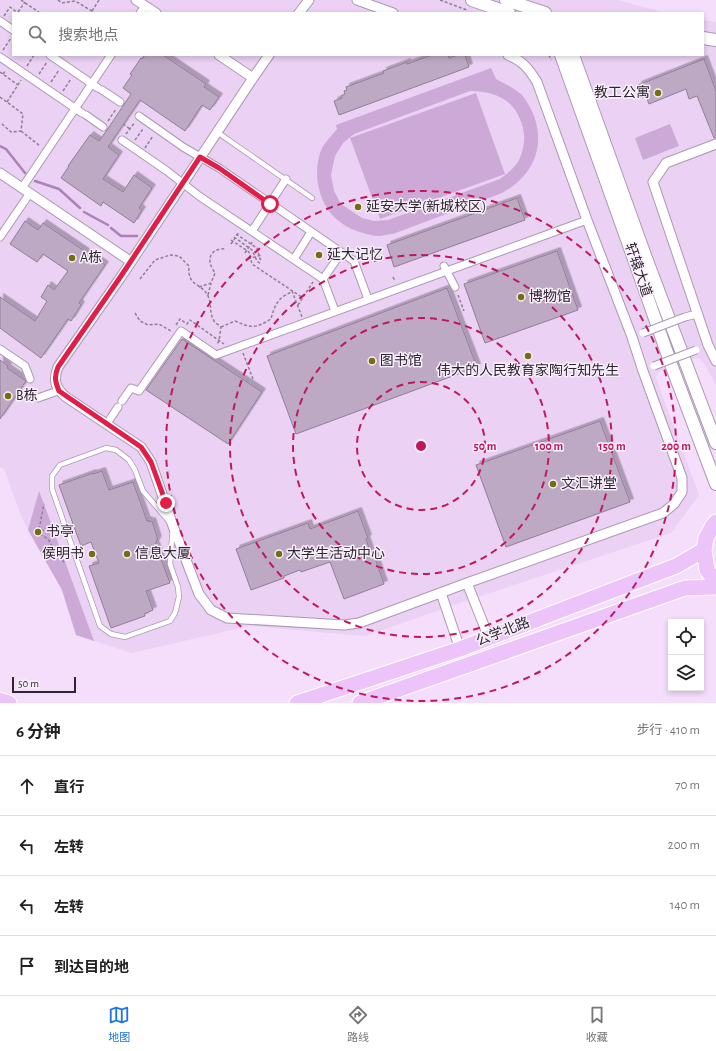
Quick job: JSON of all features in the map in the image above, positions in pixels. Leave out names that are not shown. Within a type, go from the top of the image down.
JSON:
[{"type":"main road","points":[[716,522],[706,538],[704,550],[708,570],[716,582]]},
{"type":"main road","name":"公学北路","points":[[297,703],[489,638],[676,566],[704,550]]},
{"type":"main road","name":"公学北路","points":[[360,703],[685,588],[716,587]]},
{"type":"main road","points":[[0,700],[9,703]]},
{"type":"street","points":[[136,0],[142,9],[152,12]]},
{"type":"street","points":[[300,12],[309,0]]},
{"type":"street","points":[[357,0],[390,12]]},
{"type":"street","points":[[506,0],[542,12]]},
{"type":"street","points":[[471,5],[504,12]]},
{"type":"street","points":[[1,22],[12,29]]},
{"type":"street","points":[[704,38],[716,40]]},
{"type":"street","points":[[0,55],[103,128]]},
{"type":"street","points":[[51,56],[120,102]]},
{"type":"street","points":[[22,188],[76,108],[97,87],[111,56]]},
{"type":"street","points":[[220,56],[253,78]]},
{"type":"street","points":[[268,56],[58,367],[55,374],[55,382],[59,391],[141,447],[151,462],[199,594],[211,610],[227,618],[344,625],[360,623],[663,513],[674,504],[682,492],[682,478],[632,337],[587,220],[537,82],[529,69],[517,59],[510,56]]},
{"type":"street","name":"轩辕大道","points":[[561,56],[672,367],[716,484]]},
{"type":"street","name":"轩辕大道","points":[[573,56],[646,258],[716,443]]},
{"type":"street","points":[[139,116],[183,147],[219,168],[354,262],[368,299]]},
{"type":"street","points":[[122,140],[199,196],[320,277],[335,311]]},
{"type":"street","points":[[716,144],[666,163],[652,182],[708,345],[716,361]]},
{"type":"street","points":[[0,172],[130,261]]},
{"type":"street","points":[[252,231],[286,179]]},
{"type":"street","points":[[0,237],[30,193]]},
{"type":"street","points":[[110,419],[132,388],[139,391],[180,332],[216,355],[445,269],[587,220]]},
{"type":"street","points":[[294,259],[311,232]]},
{"type":"street","points":[[320,277],[341,253]]},
{"type":"street","points":[[445,269],[455,287]]},
{"type":"street","points":[[632,337],[697,314]]},
{"type":"street","points":[[643,371],[708,345]]},
{"type":"street","points":[[0,349],[25,366],[30,379]]},
{"type":"street","points":[[38,398],[52,392],[59,391]]},
{"type":"street","points":[[467,583],[489,638]]},
{"type":"street","points":[[441,593],[460,648]]},
{"type":"lane","points":[[217,132],[312,198]]},
{"type":"lane","points":[[106,448],[116,450],[129,460],[135,470],[143,491],[173,526],[170,564],[178,587],[179,597],[175,613],[170,621],[125,637],[110,634],[100,626],[52,490],[52,476],[60,465],[106,448]]},
{"type":"path","points":[[21,0],[39,12]]},
{"type":"path","points":[[58,0],[62,3],[75,1],[93,12],[99,0]]},
{"type":"path","points":[[440,0],[471,5]]},
{"type":"path","points":[[19,12],[25,2]]},
{"type":"path","points":[[1,22],[2,18],[10,8],[16,12]]},
{"type":"path","points":[[0,55],[12,37]]},
{"type":"path","points":[[7,102],[23,78],[23,72],[33,56]]},
{"type":"path","points":[[34,80],[49,56]]},
{"type":"path","points":[[46,88],[63,64]]},
{"type":"path","points":[[0,72],[18,84]]},
{"type":"path","points":[[59,97],[76,73]]},
{"type":"path","points":[[0,98],[23,114],[21,132]]},
{"type":"path","points":[[103,128],[120,102]]},
{"type":"path","points":[[122,140],[139,116]]},
{"type":"path","points":[[131,146],[148,122]]},
{"type":"path","points":[[0,124],[11,132],[21,132],[46,151]]},
{"type":"path","points":[[123,124],[130,129]]},
{"type":"path","points":[[141,153],[158,129]]},
{"type":"path","points":[[231,244],[234,237],[239,232]]},
{"type":"path","points":[[237,234],[252,243],[260,255],[260,259],[262,260]]},
{"type":"path","points":[[234,237],[249,247],[252,250],[256,261],[261,264]]},
{"type":"path","points":[[232,241],[248,252],[252,264],[303,298]]},
{"type":"path","points":[[244,253],[252,243]]},
{"type":"path","points":[[221,327],[214,321],[208,295],[210,283],[215,273],[210,260],[211,255],[215,250],[225,249]]},
{"type":"path","points":[[140,279],[155,260],[170,255],[179,256],[189,266],[188,273],[192,282],[208,295]]},
{"type":"path","points":[[248,260],[260,255]]},
{"type":"path","points":[[298,305],[320,277]]},
{"type":"path","points":[[394,277],[396,284]]},
{"type":"path","points":[[199,287],[210,283]]},
{"type":"path","points":[[455,287],[464,312]]},
{"type":"path","points":[[292,291],[304,322]]},
{"type":"path","points":[[221,327],[235,321],[246,326],[259,326],[270,320],[274,307],[282,297],[288,295],[292,291]]},
{"type":"path","points":[[135,313],[140,321],[148,325],[159,324],[172,332]]},
{"type":"path","points":[[176,325],[180,319],[187,324],[190,320],[224,344]]},
{"type":"path","points":[[217,344],[219,341],[221,327]]},
{"type":"path","points":[[245,359],[253,379]]},
{"type":"path","points":[[40,532],[44,504]]},
{"type":"path","points":[[40,532],[52,527]]},
{"type":"path","points":[[40,532],[48,539],[58,556],[65,563]]},
{"type":"shaded area","name":"延安大学(新城校区)","points":[[0,0],[617,0],[662,12],[12,12],[12,56],[704,56],[704,20],[716,22],[716,385],[703,362],[700,359],[695,358],[660,371],[657,374],[656,378],[699,495],[671,533],[365,636],[249,626],[132,653],[76,635],[62,590],[22,518],[4,469],[0,467]]},
{"type":"shaded area","points":[[491,68],[496,79],[516,90],[526,100],[534,116],[537,128],[537,151],[528,170],[521,179],[502,193],[393,234],[375,236],[357,231],[342,224],[326,207],[320,192],[317,175],[319,157],[327,140],[337,129],[336,125]],"holes":[[[470,91],[492,94],[510,104],[518,114],[524,131],[524,145],[518,162],[500,179],[388,220],[374,221],[362,218],[341,204],[334,191],[331,175],[335,156],[343,143],[354,134]]]},
{"type":"shaded area","points":[[476,93],[505,174],[380,219],[350,138]]},
{"type":"shaded area","points":[[670,124],[679,146],[643,160],[635,138]]},
{"type":"shaded area","points":[[39,491],[94,641],[76,635],[62,590],[28,530]]},
{"type":"building","points":[[144,56],[164,56],[206,84],[204,87],[219,97],[210,110],[202,105],[185,131],[140,100],[108,147],[119,155],[103,179],[123,192],[134,175],[152,188],[139,208],[142,210],[134,223],[103,202],[101,206],[61,178],[90,135],[99,141],[107,130],[131,94],[123,88],[132,75],[130,74],[141,58],[142,59]]},
{"type":"building","points":[[429,56],[448,56],[449,58],[455,56],[465,56],[469,67],[339,115],[334,101],[342,98],[341,96],[345,94],[344,91],[347,90],[346,87],[384,73],[383,71],[407,62],[407,64]]},
{"type":"building","name":"教工公寓","points":[[704,59],[716,91],[716,138],[714,138],[697,96],[689,99],[686,89],[649,104],[646,96],[642,98],[638,85]]},
{"type":"building","points":[[517,198],[525,220],[394,267],[387,245]]},
{"type":"building","points":[[25,221],[38,230],[43,223],[105,265],[79,303],[81,305],[71,321],[68,319],[41,358],[0,328],[0,297],[35,321],[47,301],[41,297],[48,285],[54,290],[68,271],[43,254],[37,262],[10,244]]},
{"type":"building","name":"博物馆","points":[[557,251],[578,310],[485,343],[464,284]]},
{"type":"building","name":"图书馆","points":[[447,288],[477,367],[296,434],[267,356]]},
{"type":"building","points":[[182,339],[262,392],[228,444],[146,390]]},
{"type":"building","name":"B栋","points":[[0,360],[8,366],[7,368],[26,381],[0,419]]},
{"type":"building","name":"文汇讲堂","points":[[600,421],[630,502],[506,547],[476,465]]},
{"type":"building","name":"信息大厦","points":[[102,471],[109,490],[133,482],[147,521],[152,521],[158,540],[156,540],[157,542],[155,543],[170,583],[146,591],[153,610],[144,614],[145,616],[111,628],[89,566],[99,563],[91,542],[81,546],[59,485]]},
{"type":"building","name":"大学生活动中心","points":[[358,511],[368,538],[366,539],[372,556],[374,555],[384,584],[344,599],[330,562],[301,572],[300,570],[284,576],[284,578],[251,590],[236,549],[308,523],[310,529]]},
{"type":"waterway","points":[[0,146],[6,149],[25,173]]},
{"type":"waterway","points":[[35,181],[59,189],[80,208]]},
{"type":"waterway","points":[[84,212],[108,225]]},
{"type":"waterway","points":[[111,228],[121,236],[137,236]]},
{"type":"place","name":"教工公寓","points":[[658,93]]},
{"type":"place","name":"延安大学(新城校区)","points":[[358,207]]},
{"type":"place","name":"延大记忆","points":[[319,255]]},
{"type":"place","name":"A栋","points":[[72,258]]},
{"type":"place","name":"博物馆","points":[[521,297]]},
{"type":"place","name":"伟大的人民教育家陶行知先生","points":[[528,356]]},
{"type":"place","name":"图书馆","points":[[372,361]]},
{"type":"place","name":"B栋","points":[[8,396]]},
{"type":"place","name":"文汇讲堂","points":[[553,484]]},
{"type":"place","name":"书亭","points":[[38,532]]},
{"type":"place","name":"侯明书","points":[[92,554]]},
{"type":"place","name":"信息大厦","points":[[127,554]]},
{"type":"place","name":"大学生活动中心","points":[[279,554]]},
{"type":"route","points":[[166,503],[151,462],[141,447],[66,397],[59,391],[55,382],[55,374],[58,367],[121,276],[200,157],[219,168],[270,204]]}]
